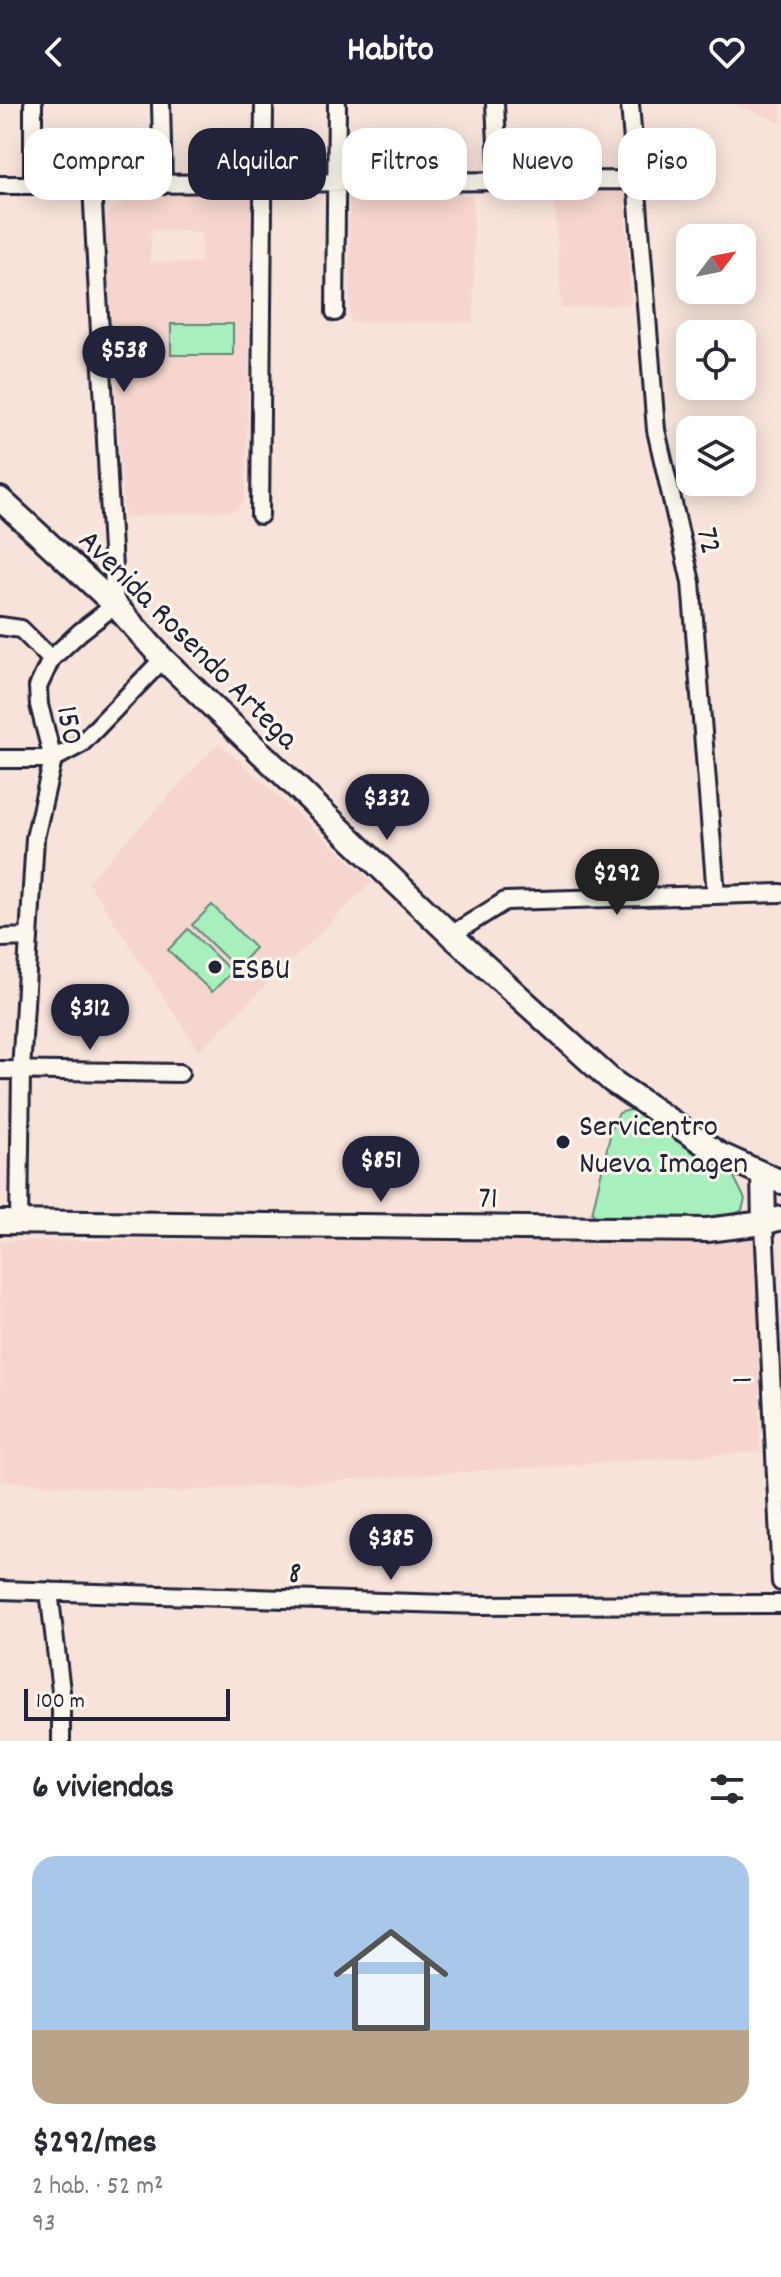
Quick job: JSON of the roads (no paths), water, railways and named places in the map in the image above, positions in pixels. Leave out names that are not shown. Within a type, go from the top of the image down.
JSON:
[{"type":"main road","name":"Avenida Rosendo Artega","points":[[0,499],[115,605],[163,659],[451,935],[612,1081],[719,1154],[772,1178]]},
{"type":"main road","name":"1","points":[[772,1178],[772,1220]]},
{"type":"main road","name":"71","points":[[10,1222],[707,1230],[772,1220]]},
{"type":"street","points":[[33,104],[33,128]]},
{"type":"street","points":[[161,104],[162,128]]},
{"type":"street","points":[[264,104],[264,128]]},
{"type":"street","points":[[335,312],[337,104]]},
{"type":"street","points":[[495,104],[496,128]]},
{"type":"street","name":"72","points":[[630,104],[631,128]]},
{"type":"street","points":[[326,183],[483,181]]},
{"type":"street","points":[[0,185],[24,185]]},
{"type":"street","points":[[93,200],[115,605]]},
{"type":"street","points":[[260,515],[265,200]]},
{"type":"street","name":"72","points":[[636,200],[656,430],[691,582],[716,895]]},
{"type":"street","name":"150","points":[[10,1222],[35,838],[53,759],[39,705],[38,687],[51,659],[115,605]]},
{"type":"street","points":[[0,626],[21,629],[51,659]]},
{"type":"street","points":[[0,759],[53,759],[81,744],[163,659]]},
{"type":"street","points":[[451,935],[505,901],[781,893]]},
{"type":"street","points":[[0,938],[28,937]]},
{"type":"street","points":[[0,1070],[180,1073]]},
{"type":"street","name":"1","points":[[772,1220],[781,1582]]},
{"type":"street","name":"8","points":[[0,1590],[480,1605],[781,1604]]},
{"type":"street","points":[[49,1591],[61,1691],[61,1741]]},
{"type":"place","name":"ESBU","points":[[215,967]]},
{"type":"place","name":"Servicentro Nueva Imagen","points":[[563,1142]]}]
